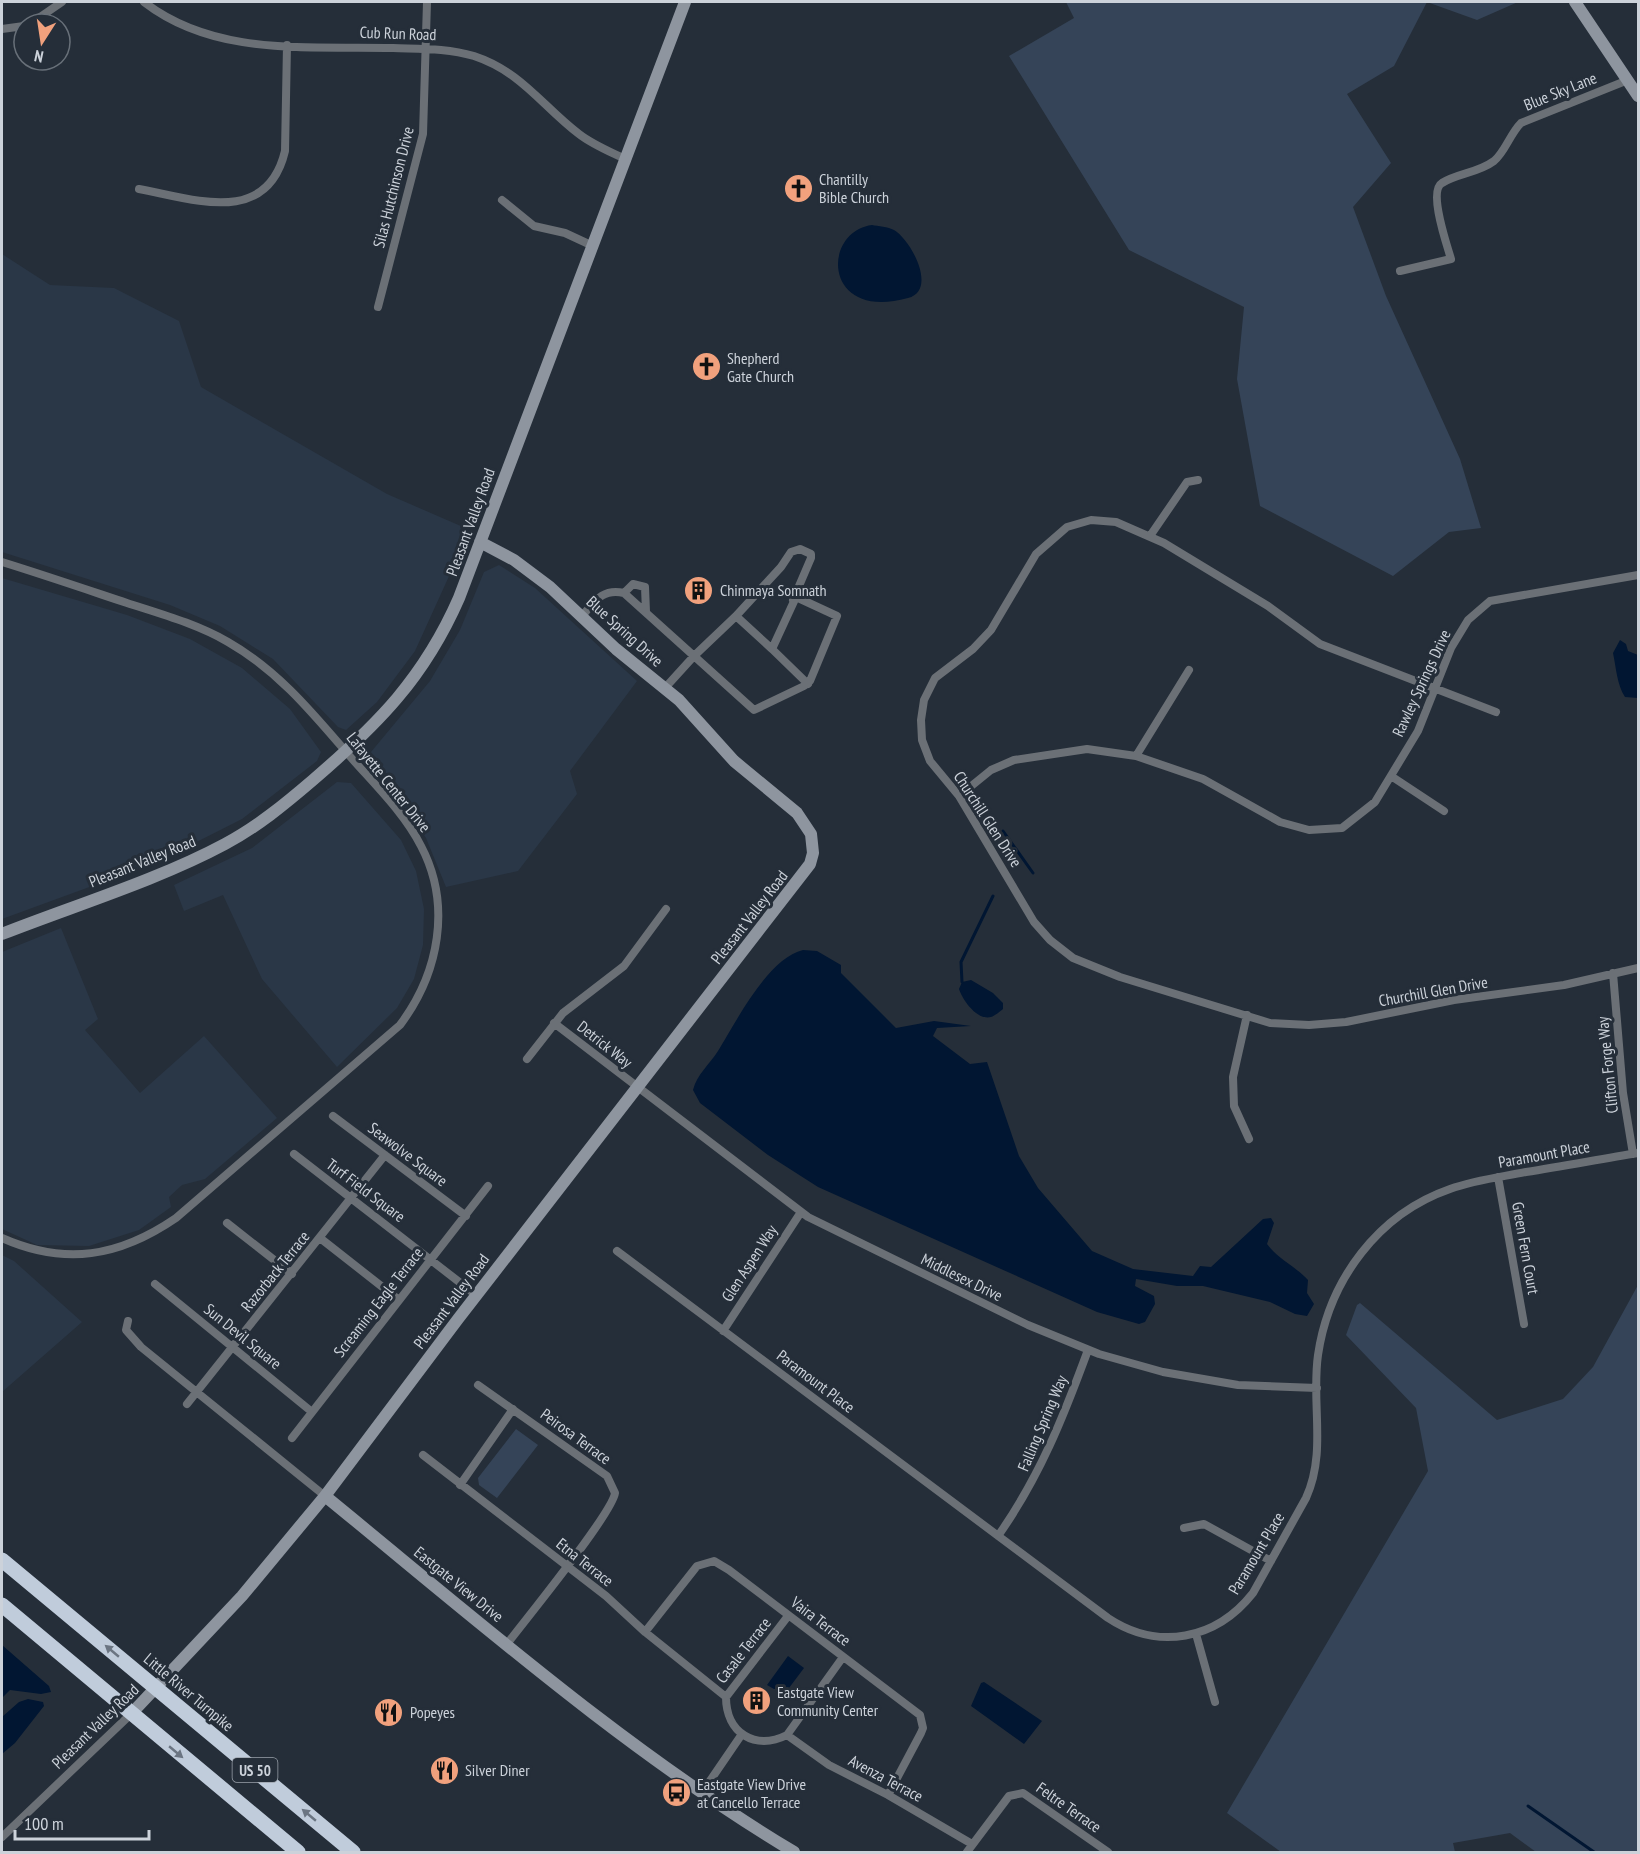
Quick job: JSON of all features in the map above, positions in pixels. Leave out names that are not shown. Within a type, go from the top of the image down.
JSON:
[{"type":"highway","name":"Little River Turnpike","points":[[2,1560],[353,1852]]},
{"type":"highway","name":"US 50","points":[[2,1605],[298,1852]]},
{"type":"street","points":[[47,12],[62,2]]},
{"type":"street","name":"Cub Run Road","points":[[144,2],[175,22],[200,34],[242,44],[425,47],[475,56],[513,74],[579,134],[627,160]]},
{"type":"street","name":"Silas Hutchinson Drive","points":[[378,307],[423,134],[427,2]]},
{"type":"street","name":"Pleasant Valley Road","points":[[2,934],[179,865],[226,843],[278,809],[375,725],[421,669],[449,620],[480,542],[627,160],[685,2]]},
{"type":"street","points":[[1575,2],[1638,96]]},
{"type":"street","points":[[139,189],[225,204],[250,198],[268,185],[281,165],[285,151],[287,45]]},
{"type":"street","name":"Blue Sky Lane","points":[[1400,271],[1451,259],[1436,202],[1436,190],[1443,182],[1479,170],[1496,160],[1511,132],[1521,123],[1628,80]]},
{"type":"street","points":[[502,200],[534,226],[565,233],[593,246]]},
{"type":"street","points":[[1150,537],[1187,482],[1198,480]]},
{"type":"street","name":"Churchill Glen Drive","points":[[1496,712],[1320,644],[1268,606],[1150,537],[1116,522],[1091,520],[1067,527],[1036,554],[999,618],[981,641],[935,678],[924,700],[921,720],[922,740],[930,761],[959,796],[1025,910],[1042,933],[1059,949],[1086,965],[1120,977],[1270,1023],[1309,1025],[1346,1022],[1454,1000],[1563,985],[1638,968]]},
{"type":"street","name":"Blue Spring Drive","points":[[480,542],[527,569],[582,616],[695,716],[734,761]]},
{"type":"street","points":[[664,688],[736,616],[781,567],[787,556],[795,550],[805,550],[811,554],[811,558],[772,649]]},
{"type":"street","name":"Lafayette Center Drive","points":[[2,562],[185,622],[227,641],[284,683],[410,828],[429,863],[438,911],[436,949],[428,977],[411,1010],[379,1045],[176,1218],[154,1233],[124,1247],[83,1255],[34,1250],[2,1238]]},
{"type":"street","name":"Rawley Springs Drive","points":[[959,796],[991,770],[1014,760],[1087,749],[1136,756],[1203,778],[1280,822],[1310,830],[1342,828],[1375,802],[1418,731],[1451,648],[1468,620],[1490,601],[1638,575]]},
{"type":"street","points":[[624,593],[633,584],[645,587],[646,613]]},
{"type":"street","points":[[582,616],[602,594],[614,591],[624,593],[754,710],[808,684],[837,616],[796,597],[793,600]]},
{"type":"street","points":[[736,616],[808,684]]},
{"type":"street","points":[[1136,756],[1189,670]]},
{"type":"street","name":"Pleasant Valley Road","points":[[2,1837],[158,1688],[261,1574],[325,1496],[476,1295],[810,864],[812,840],[805,822],[734,761]]},
{"type":"street","points":[[1391,776],[1444,811]]},
{"type":"street","points":[[527,1059],[554,1023],[572,1005],[619,970],[666,909]]},
{"type":"street","name":"Clifton Forge Way","points":[[1613,973],[1623,1093],[1636,1153]]},
{"type":"street","points":[[1247,1015],[1238,1050],[1233,1087],[1234,1106],[1249,1139]]},
{"type":"street","name":"Detrick Way","points":[[554,1023],[638,1088]]},
{"type":"street","name":"Middlesex Drive","points":[[638,1088],[801,1212],[1028,1325],[1088,1350],[1131,1364],[1195,1379],[1238,1385],[1317,1388]]},
{"type":"street","name":"Seawolve Square","points":[[333,1116],[465,1216]]},
{"type":"street","name":"Paramount Place","points":[[617,1251],[998,1536],[1124,1627],[1164,1638],[1196,1634],[1221,1623],[1243,1605],[1271,1561],[1306,1498],[1318,1455],[1317,1361],[1326,1316],[1344,1278],[1369,1244],[1397,1217],[1430,1197],[1470,1183],[1636,1153]]},
{"type":"street","name":"Turf Field Square","points":[[294,1154],[476,1295]]},
{"type":"street","name":"Razorback Terrace","points":[[187,1404],[385,1155]]},
{"type":"street","name":"Green Fern Court","points":[[1498,1177],[1524,1324]]},
{"type":"street","name":"Screaming Eagle Terrace","points":[[292,1438],[488,1186]]},
{"type":"street","name":"Glen Aspen Way","points":[[723,1330],[801,1212]]},
{"type":"street","points":[[226,1222],[292,1274]]},
{"type":"street","points":[[320,1238],[399,1300]]},
{"type":"street","name":"Sun Devil Square","points":[[155,1284],[312,1412]]},
{"type":"street","name":"Eastgate View Drive","points":[[128,1321],[126,1330],[132,1339],[624,1738],[701,1794],[794,1852]]},
{"type":"street","name":"Falling Spring Way","points":[[998,1536],[1023,1498],[1050,1449],[1088,1350]]},
{"type":"street","name":"Peirosa Terrace","points":[[478,1384],[607,1476],[613,1487],[614,1499],[611,1504],[507,1644]]},
{"type":"street","points":[[460,1485],[513,1409]]},
{"type":"street","name":"Etna Terrace","points":[[423,1455],[606,1596],[645,1632],[726,1696]]},
{"type":"street","points":[[1184,1528],[1204,1524],[1271,1561]]},
{"type":"street","name":"Vaira Terrace","points":[[645,1632],[697,1566],[714,1561],[729,1570],[916,1711],[922,1719],[921,1733],[888,1795]]},
{"type":"street","name":"Casale Terrace","points":[[742,1734],[729,1719],[726,1696],[788,1616]]},
{"type":"street","points":[[1196,1634],[1215,1702]]},
{"type":"street","points":[[701,1794],[742,1734],[763,1742],[774,1742],[787,1735],[843,1657]]},
{"type":"street","name":"Avenza Terrace","points":[[787,1735],[829,1766],[888,1795],[972,1844]]},
{"type":"street","name":"Feltre Terrace","points":[[967,1852],[1009,1796],[1023,1793],[1108,1852]]},
{"type":"shaded area","points":[[1066,2],[1427,2],[1394,66],[1347,94],[1391,163],[1353,207],[1386,296],[1460,459],[1481,528],[1449,532],[1393,576],[1260,506],[1237,379],[1244,307],[1129,250],[1009,56],[1074,18]]},
{"type":"shaded area","points":[[1427,2],[1518,2],[1477,20]]},
{"type":"shaded area","points":[[872,225],[894,230],[908,244],[919,265],[921,285],[917,293],[908,298],[880,302],[859,298],[846,287],[839,273],[839,258],[844,243],[855,231]]},
{"type":"shaded area","points":[[2,254],[50,285],[114,288],[179,321],[201,387],[387,494],[470,530],[415,651],[377,702],[346,730],[338,727],[273,659],[220,626],[170,605],[2,552]]},
{"type":"shaded area","points":[[499,565],[535,588],[637,681],[570,771],[577,794],[518,871],[446,887],[426,838],[399,800],[369,769],[366,758],[430,681],[460,630],[484,572]]},
{"type":"shaded area","points":[[2,578],[127,615],[190,639],[242,668],[290,709],[321,752],[317,761],[242,819],[155,863],[2,919]]},
{"type":"shaded area","points":[[1620,640],[1626,644],[1628,651],[1638,655],[1638,698],[1625,697],[1620,687],[1613,653]]},
{"type":"shaded area","points":[[337,782],[351,783],[401,840],[416,871],[424,909],[423,945],[414,979],[397,1008],[337,1067],[262,979],[223,895],[184,911],[174,885],[252,848]]},
{"type":"shaded area","points":[[61,928],[98,1019],[85,1030],[140,1093],[204,1036],[277,1118],[205,1179],[182,1185],[169,1197],[171,1207],[139,1230],[89,1246],[37,1245],[2,1229],[2,952]]},
{"type":"shaded area","points":[[803,950],[817,951],[841,965],[841,973],[896,1028],[934,1021],[971,1026],[937,1028],[933,1036],[970,1064],[987,1062],[1019,1156],[1038,1188],[1092,1251],[1133,1269],[1193,1276],[1200,1266],[1211,1267],[1263,1219],[1271,1218],[1274,1223],[1267,1244],[1308,1280],[1307,1293],[1314,1304],[1307,1316],[1295,1314],[1270,1302],[1203,1286],[1177,1286],[1136,1279],[1135,1286],[1154,1296],[1155,1304],[1145,1322],[1139,1324],[1097,1312],[818,1187],[768,1155],[700,1103],[693,1090],[701,1074],[765,978],[790,955]]},
{"type":"shaded area","points":[[971,980],[993,993],[1003,1003],[1003,1009],[991,1017],[976,1013],[963,998],[959,989],[962,982]]},
{"type":"shaded area","points":[[2,1255],[14,1261],[82,1322],[2,1392]]},
{"type":"shaded area","points":[[1638,1285],[1638,1852],[1536,1852],[1510,1833],[1453,1843],[1455,1852],[1281,1852],[1227,1813],[1428,1471],[1416,1408],[1346,1335],[1357,1305],[1360,1303],[1497,1420],[1563,1399],[1593,1367]]},
{"type":"shaded area","points":[[516,1429],[538,1445],[497,1498],[479,1485],[478,1478]]},
{"type":"shaded area","points":[[2,1645],[49,1686],[51,1692],[41,1694],[10,1690],[2,1698]]},
{"type":"shaded area","points":[[788,1656],[804,1668],[789,1688],[774,1689],[767,1685]]},
{"type":"shaded area","points":[[984,1682],[1042,1721],[1024,1744],[971,1706],[981,1683]]},
{"type":"shaded area","points":[[28,1699],[43,1702],[44,1706],[15,1743],[2,1754],[2,1717],[19,1702]]},
{"type":"waterway","points":[[1003,831],[1033,873]]},
{"type":"waterway","points":[[962,982],[961,962],[993,896]]},
{"type":"waterway","points":[[1528,1806],[1594,1852]]},
{"type":"place","name":"Chantilly Bible Church","points":[[798,188]]},
{"type":"place","name":"Shepherd Gate Church","points":[[706,367]]},
{"type":"place","name":"Chinmaya Somnath","points":[[699,590]]},
{"type":"place","name":"Eastgate View Community Center","points":[[756,1701]]},
{"type":"place","name":"Popeyes","points":[[389,1712]]},
{"type":"place","name":"Silver Diner","points":[[444,1770]]},
{"type":"place","name":"Eastgate View Drive at Cancello Terrace","points":[[676,1793]]}]
